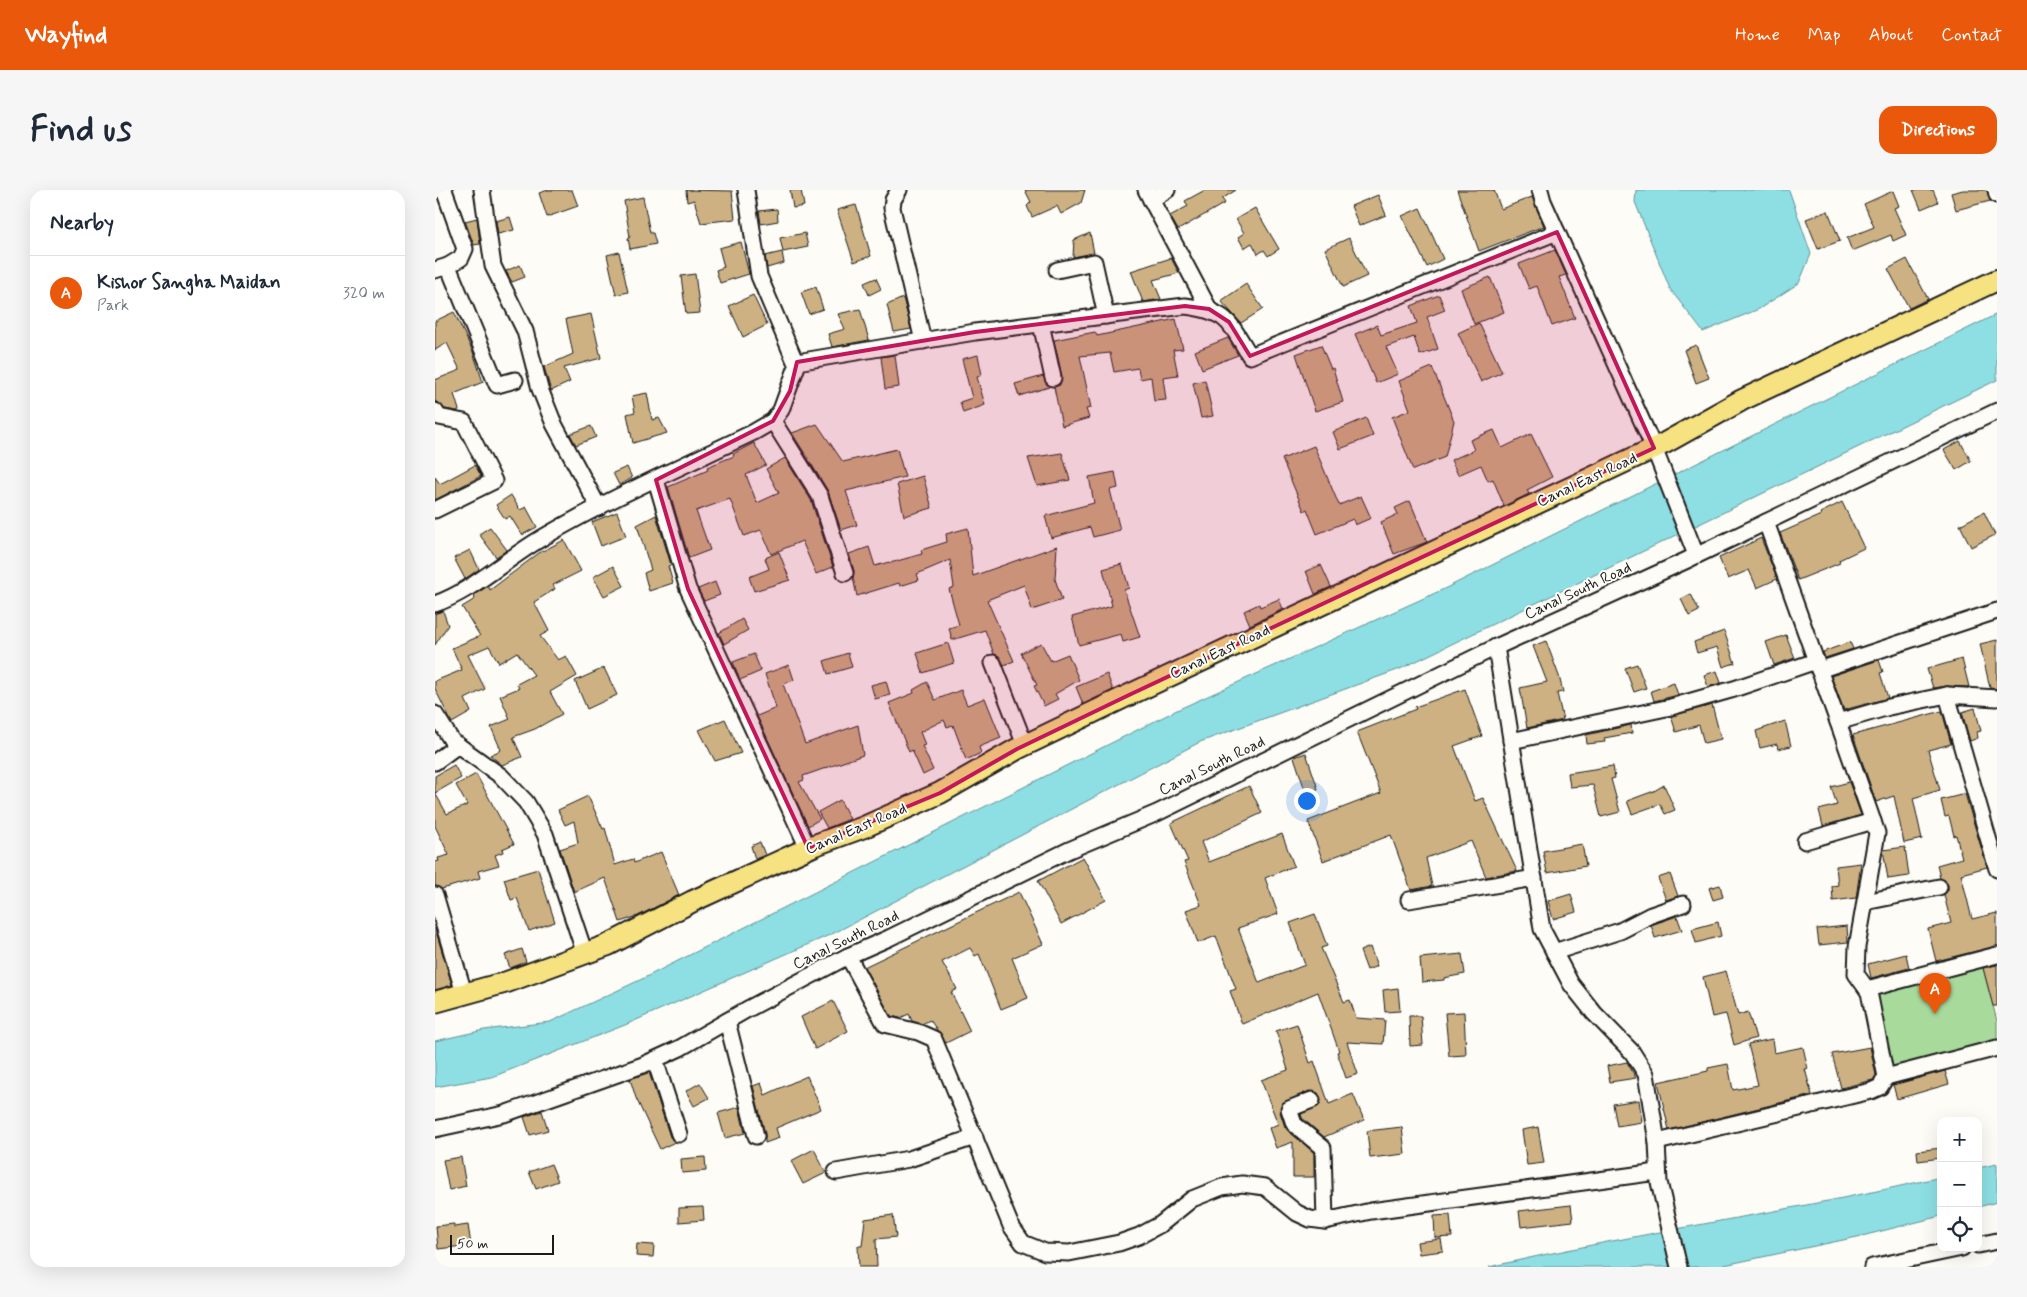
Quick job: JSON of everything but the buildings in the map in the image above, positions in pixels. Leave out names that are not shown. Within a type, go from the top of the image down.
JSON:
[{"type":"main road","name":"Canal East Road","points":[[435,1002],[507,982],[608,945],[693,901],[808,848],[864,827],[940,793],[1025,745],[1655,448],[1741,400],[1997,280]]},
{"type":"street","points":[[444,190],[465,249],[461,258],[442,268],[497,385],[515,380]]},
{"type":"street","points":[[482,190],[493,266],[525,330],[540,389],[554,424],[599,508]]},
{"type":"street","points":[[435,604],[457,596],[518,553],[599,508],[773,421],[781,410],[790,391],[797,362],[780,329],[759,276],[746,190]]},
{"type":"street","points":[[899,190],[893,200],[892,208],[923,341]]},
{"type":"street","points":[[1167,190],[1149,195],[1209,309]]},
{"type":"street","points":[[1540,190],[1557,232],[1655,448],[1696,555]]},
{"type":"street","points":[[1996,190],[1997,195]]},
{"type":"street","points":[[797,362],[923,341],[1185,306],[1209,309],[1229,322],[1250,356],[1557,232]]},
{"type":"street","points":[[1057,270],[1094,262],[1106,316]]},
{"type":"street","points":[[1041,324],[1053,378]]},
{"type":"street","points":[[435,411],[439,417],[464,422],[494,481],[435,510]]},
{"type":"street","name":"Canal South Road","points":[[435,1129],[504,1114],[655,1060],[848,956],[1061,854],[1157,813],[1496,647],[1696,555],[1997,411]]},
{"type":"street","points":[[773,421],[820,496],[845,573]]},
{"type":"street","points":[[656,480],[688,589],[808,848]]},
{"type":"street","points":[[1657,1142],[1871,1091],[1880,1087],[1886,1077],[1867,989],[1856,974],[1865,902],[1877,833],[1766,522]]},
{"type":"street","points":[[1511,740],[1671,707],[1818,666],[1997,610]]},
{"type":"street","points":[[1496,647],[1542,929],[1571,984],[1640,1062],[1649,1085],[1657,1142],[1658,1177],[1679,1267]]},
{"type":"street","points":[[993,663],[1025,745]]},
{"type":"street","points":[[1838,722],[1889,707],[1947,695],[1997,698]]},
{"type":"street","points":[[1947,695],[1997,869]]},
{"type":"street","points":[[435,714],[452,741],[501,776],[526,802],[545,834],[585,954]]},
{"type":"street","points":[[435,762],[458,745]]},
{"type":"street","points":[[1805,841],[1873,821]]},
{"type":"street","points":[[1409,900],[1534,878]]},
{"type":"street","points":[[1865,902],[1939,887]]},
{"type":"street","points":[[435,895],[464,993]]},
{"type":"street","points":[[1555,952],[1620,931],[1651,915],[1683,904]]},
{"type":"street","points":[[1867,989],[1997,955]]},
{"type":"street","points":[[848,956],[885,1024],[918,1032],[934,1039],[1011,1226],[1023,1242],[1045,1252],[1069,1253],[1119,1244],[1161,1224],[1192,1199],[1222,1187],[1242,1184],[1265,1187],[1297,1213],[1310,1219],[1325,1221],[1371,1211],[1658,1177]]},
{"type":"street","points":[[727,1021],[756,1136]]},
{"type":"street","points":[[1886,1077],[1997,1048]]},
{"type":"street","points":[[655,1060],[679,1134]]},
{"type":"street","points":[[1312,1100],[1289,1109],[1294,1124],[1323,1148],[1325,1221]]},
{"type":"street","points":[[836,1172],[909,1159],[975,1136]]},
{"type":"street","points":[[1982,1244],[1997,1241]]},
{"type":"street","points":[[1872,1267],[1943,1252]]},
{"type":"highlighted area","points":[[1557,232],[1654,448],[1017,749],[940,793],[808,848],[688,589],[656,480],[773,421],[790,391],[797,362],[975,332],[1185,306],[1209,309],[1229,322],[1250,356]]},
{"type":"green space","points":[[1982,964],[1997,1021],[1997,1045],[1888,1077],[1871,991]]},
{"type":"water","points":[[1636,190],[1789,190],[1811,254],[1799,283],[1759,309],[1703,332],[1670,289],[1635,202]]},
{"type":"water","points":[[1997,314],[1997,380],[1400,669],[1200,742],[834,933],[625,1025],[492,1077],[435,1087],[435,1041],[484,1030],[550,1022],[640,980],[1177,710],[1444,589]]},
{"type":"water","points":[[1997,1164],[1997,1202],[1982,1206],[1982,1167]]},
{"type":"water","points":[[1937,1178],[1937,1217],[1862,1236],[1715,1267],[1489,1267],[1601,1243]]},
{"type":"place","name":"Kishor Sangha Maidan","points":[[1935,1014]]}]
